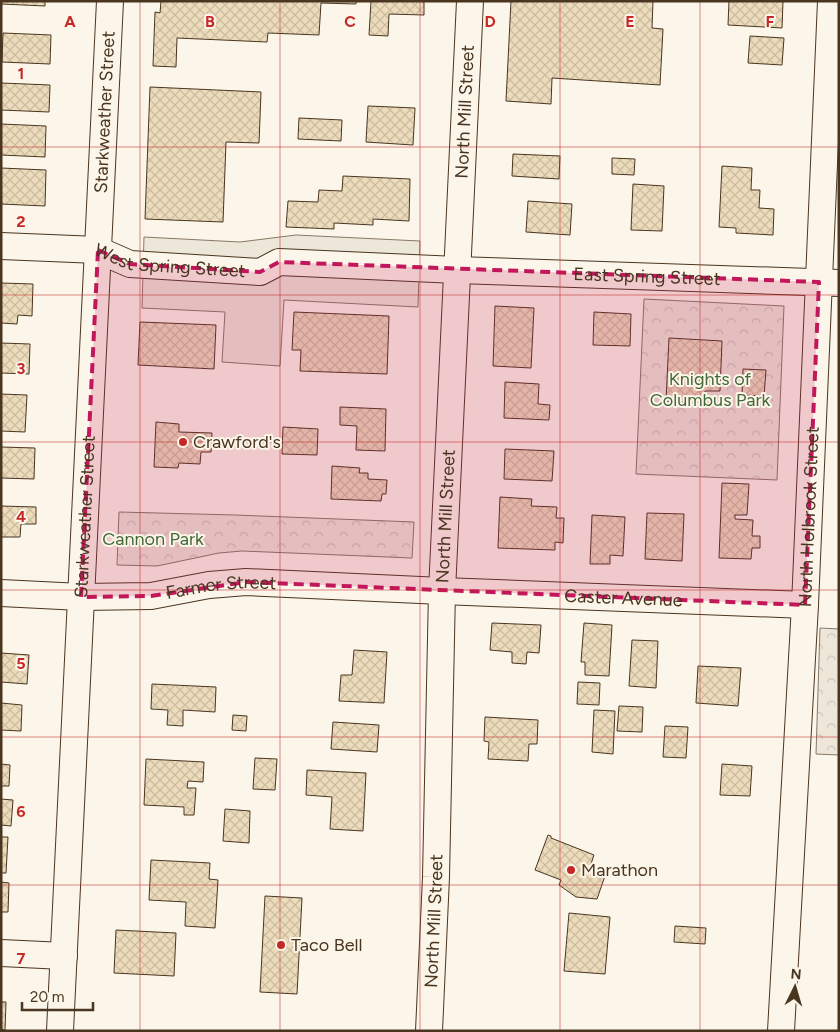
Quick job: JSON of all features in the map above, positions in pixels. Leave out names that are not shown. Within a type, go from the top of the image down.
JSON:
[{"type":"street","name":"Starkweather Street","points":[[60,1031],[110,1]]},
{"type":"street","name":"North Mill Street","points":[[429,1031],[436,877],[442,591],[470,1]]},
{"type":"street","name":"North Holbrook Street","points":[[781,1031],[805,605],[829,282],[831,1]]},
{"type":"street","name":"West Spring Street","points":[[1,246],[98,250],[130,264],[260,272],[279,262],[457,270]]},
{"type":"street","name":"East Spring Street","points":[[457,270],[829,282]]},
{"type":"street","name":"Farmer Street","points":[[1,593],[81,597],[151,596],[209,585],[246,582],[442,591]]},
{"type":"street","name":"Caster Avenue","points":[[442,591],[805,605]]},
{"type":"street","points":[[1,953],[64,956]]},
{"type":"highlighted area","points":[[98,250],[130,264],[260,272],[279,262],[819,282],[805,605],[246,582],[151,596],[81,597]]},
{"type":"green space","name":"Knights of Columbus Park","points":[[644,299],[784,306],[777,480],[636,474]]},
{"type":"green space","name":"Cannon Park","points":[[119,512],[414,522],[412,558],[242,551],[219,553],[157,566],[117,565]]},
{"type":"green space","points":[[820,628],[839,629],[839,755],[816,754]]},
{"type":"shaded area","points":[[296,235],[420,241],[418,307],[284,300],[280,366],[222,362],[225,312],[142,308],[144,237],[240,242]]},
{"type":"building","points":[[1,1],[45,1],[45,6],[1,4]]},
{"type":"building","points":[[161,1],[356,1],[356,4],[321,3],[319,35],[268,33],[267,42],[177,38],[176,67],[153,66],[155,12],[160,13]]},
{"type":"building","points":[[371,1],[424,1],[424,15],[389,14],[388,36],[369,35]]},
{"type":"building","points":[[511,1],[653,1],[652,28],[663,29],[660,85],[552,78],[551,104],[506,101]]},
{"type":"building","points":[[729,1],[783,1],[782,28],[728,25]]},
{"type":"building","points":[[3,33],[51,35],[50,64],[2,62]]},
{"type":"building","points":[[750,36],[784,38],[782,65],[748,63]]},
{"type":"building","points":[[1,83],[50,85],[49,112],[1,110]]},
{"type":"building","points":[[150,87],[261,92],[259,143],[226,142],[223,222],[145,219]]},
{"type":"building","points":[[368,106],[415,108],[413,145],[366,142]]},
{"type":"building","points":[[299,118],[342,120],[341,141],[298,139]]},
{"type":"building","points":[[1,124],[46,126],[45,157],[1,155]]},
{"type":"building","points":[[513,154],[560,156],[559,179],[512,176]]},
{"type":"building","points":[[612,158],[635,159],[634,175],[612,174]]},
{"type":"building","points":[[722,166],[752,168],[751,190],[760,190],[759,208],[774,209],[773,235],[736,233],[736,228],[719,227]]},
{"type":"building","points":[[1,168],[46,170],[45,206],[1,204]]},
{"type":"building","points":[[343,176],[410,179],[409,221],[373,219],[373,225],[334,223],[334,229],[286,227],[288,201],[318,202],[319,190],[342,191]]},
{"type":"building","points":[[633,184],[664,186],[662,231],[631,230]]},
{"type":"building","points":[[528,201],[572,204],[570,235],[526,232]]},
{"type":"building","points":[[1,283],[33,284],[32,316],[18,315],[17,324],[1,323]]},
{"type":"building","points":[[495,306],[534,308],[531,368],[493,366]]},
{"type":"building","points":[[294,312],[389,316],[387,374],[300,371],[301,350],[292,350]]},
{"type":"building","points":[[594,312],[631,314],[630,346],[593,345]]},
{"type":"building","points":[[140,322],[216,325],[214,369],[138,365]]},
{"type":"building","points":[[669,338],[722,341],[720,391],[705,391],[705,403],[666,401]]},
{"type":"building","points":[[1,343],[30,344],[29,374],[1,373]]},
{"type":"building","points":[[743,369],[766,370],[764,396],[742,395]]},
{"type":"building","points":[[505,382],[539,384],[538,404],[550,405],[549,420],[504,418]]},
{"type":"building","points":[[1,394],[27,395],[25,432],[1,431]]},
{"type":"building","points":[[340,407],[386,409],[385,451],[356,450],[357,426],[340,425]]},
{"type":"building","name":"Crawford's","points":[[156,422],[179,424],[179,432],[212,433],[211,452],[201,452],[200,464],[179,463],[178,468],[154,467]]},
{"type":"building","points":[[283,427],[318,429],[317,455],[282,454]]},
{"type":"building","points":[[1,447],[35,448],[34,479],[1,478]]},
{"type":"building","points":[[505,449],[554,451],[552,481],[504,479]]},
{"type":"building","points":[[332,466],[360,468],[359,473],[368,473],[368,479],[387,480],[386,494],[382,494],[381,501],[331,499]]},
{"type":"building","points":[[722,483],[749,484],[747,515],[735,515],[735,519],[753,520],[752,536],[760,536],[760,548],[752,548],[751,559],[719,558]]},
{"type":"building","points":[[500,497],[532,499],[531,506],[557,507],[556,518],[564,518],[563,543],[555,542],[555,550],[498,548]]},
{"type":"building","points":[[1,506],[36,507],[36,524],[21,524],[20,537],[1,537]]},
{"type":"building","points":[[647,513],[684,514],[682,561],[645,559]]},
{"type":"building","points":[[592,515],[625,517],[623,556],[610,555],[610,564],[590,564]]},
{"type":"building","points":[[492,623],[541,625],[539,653],[527,652],[526,664],[512,663],[512,652],[490,650]]},
{"type":"building","points":[[584,623],[612,625],[609,676],[585,675],[585,662],[581,662]]},
{"type":"building","points":[[632,640],[658,641],[656,688],[629,686]]},
{"type":"building","points":[[354,650],[387,652],[384,703],[339,701],[341,675],[352,675]]},
{"type":"building","points":[[1,653],[29,655],[27,684],[1,682]]},
{"type":"building","points":[[698,666],[741,668],[738,706],[696,703]]},
{"type":"building","points":[[578,682],[600,683],[599,705],[577,704]]},
{"type":"building","points":[[152,684],[216,687],[215,712],[183,710],[183,726],[167,725],[168,710],[151,709]]},
{"type":"building","points":[[1,703],[22,705],[21,731],[1,730]]},
{"type":"building","points":[[619,706],[643,707],[642,732],[617,731]]},
{"type":"building","points":[[594,710],[615,711],[613,754],[592,752]]},
{"type":"building","points":[[233,715],[247,716],[246,731],[232,730]]},
{"type":"building","points":[[485,717],[538,720],[537,744],[529,744],[528,761],[488,759],[489,742],[484,741]]},
{"type":"building","points":[[333,722],[379,725],[377,752],[331,749]]},
{"type":"building","points":[[665,726],[688,727],[686,758],[663,757]]},
{"type":"building","points":[[255,758],[277,759],[275,790],[253,789]]},
{"type":"building","points":[[146,759],[204,762],[203,782],[188,781],[187,788],[196,788],[194,815],[184,815],[184,807],[144,805]]},
{"type":"building","points":[[1,764],[10,765],[9,786],[1,786]]},
{"type":"building","points":[[722,764],[752,766],[750,796],[720,795]]},
{"type":"building","points":[[307,770],[366,773],[363,831],[330,829],[332,797],[306,795]]},
{"type":"building","points":[[1,799],[13,800],[11,826],[1,825]]},
{"type":"building","points":[[225,809],[250,811],[249,843],[223,841]]},
{"type":"building","points":[[548,835],[551,838],[594,855],[590,867],[606,873],[597,899],[576,897],[559,885],[561,880],[535,870]]},
{"type":"building","points":[[1,837],[8,837],[6,873],[1,873]]},
{"type":"building","points":[[151,860],[210,863],[209,879],[218,880],[215,928],[185,926],[186,902],[149,900]]},
{"type":"building","points":[[1,882],[9,883],[8,912],[1,912]]},
{"type":"building","name":"Taco Bell","points":[[265,896],[302,898],[297,994],[260,992]]},
{"type":"building","points":[[569,913],[610,917],[605,974],[564,971]]},
{"type":"building","points":[[675,926],[706,928],[705,944],[674,942]]},
{"type":"building","points":[[116,930],[176,933],[174,976],[114,973]]},
{"type":"building","points":[[1,1002],[6,1002],[5,1030],[1,1029]]},
{"type":"place","name":"Crawford's","points":[[183,442]]},
{"type":"place","name":"Marathon","points":[[571,870]]},
{"type":"place","name":"Taco Bell","points":[[281,945]]}]
